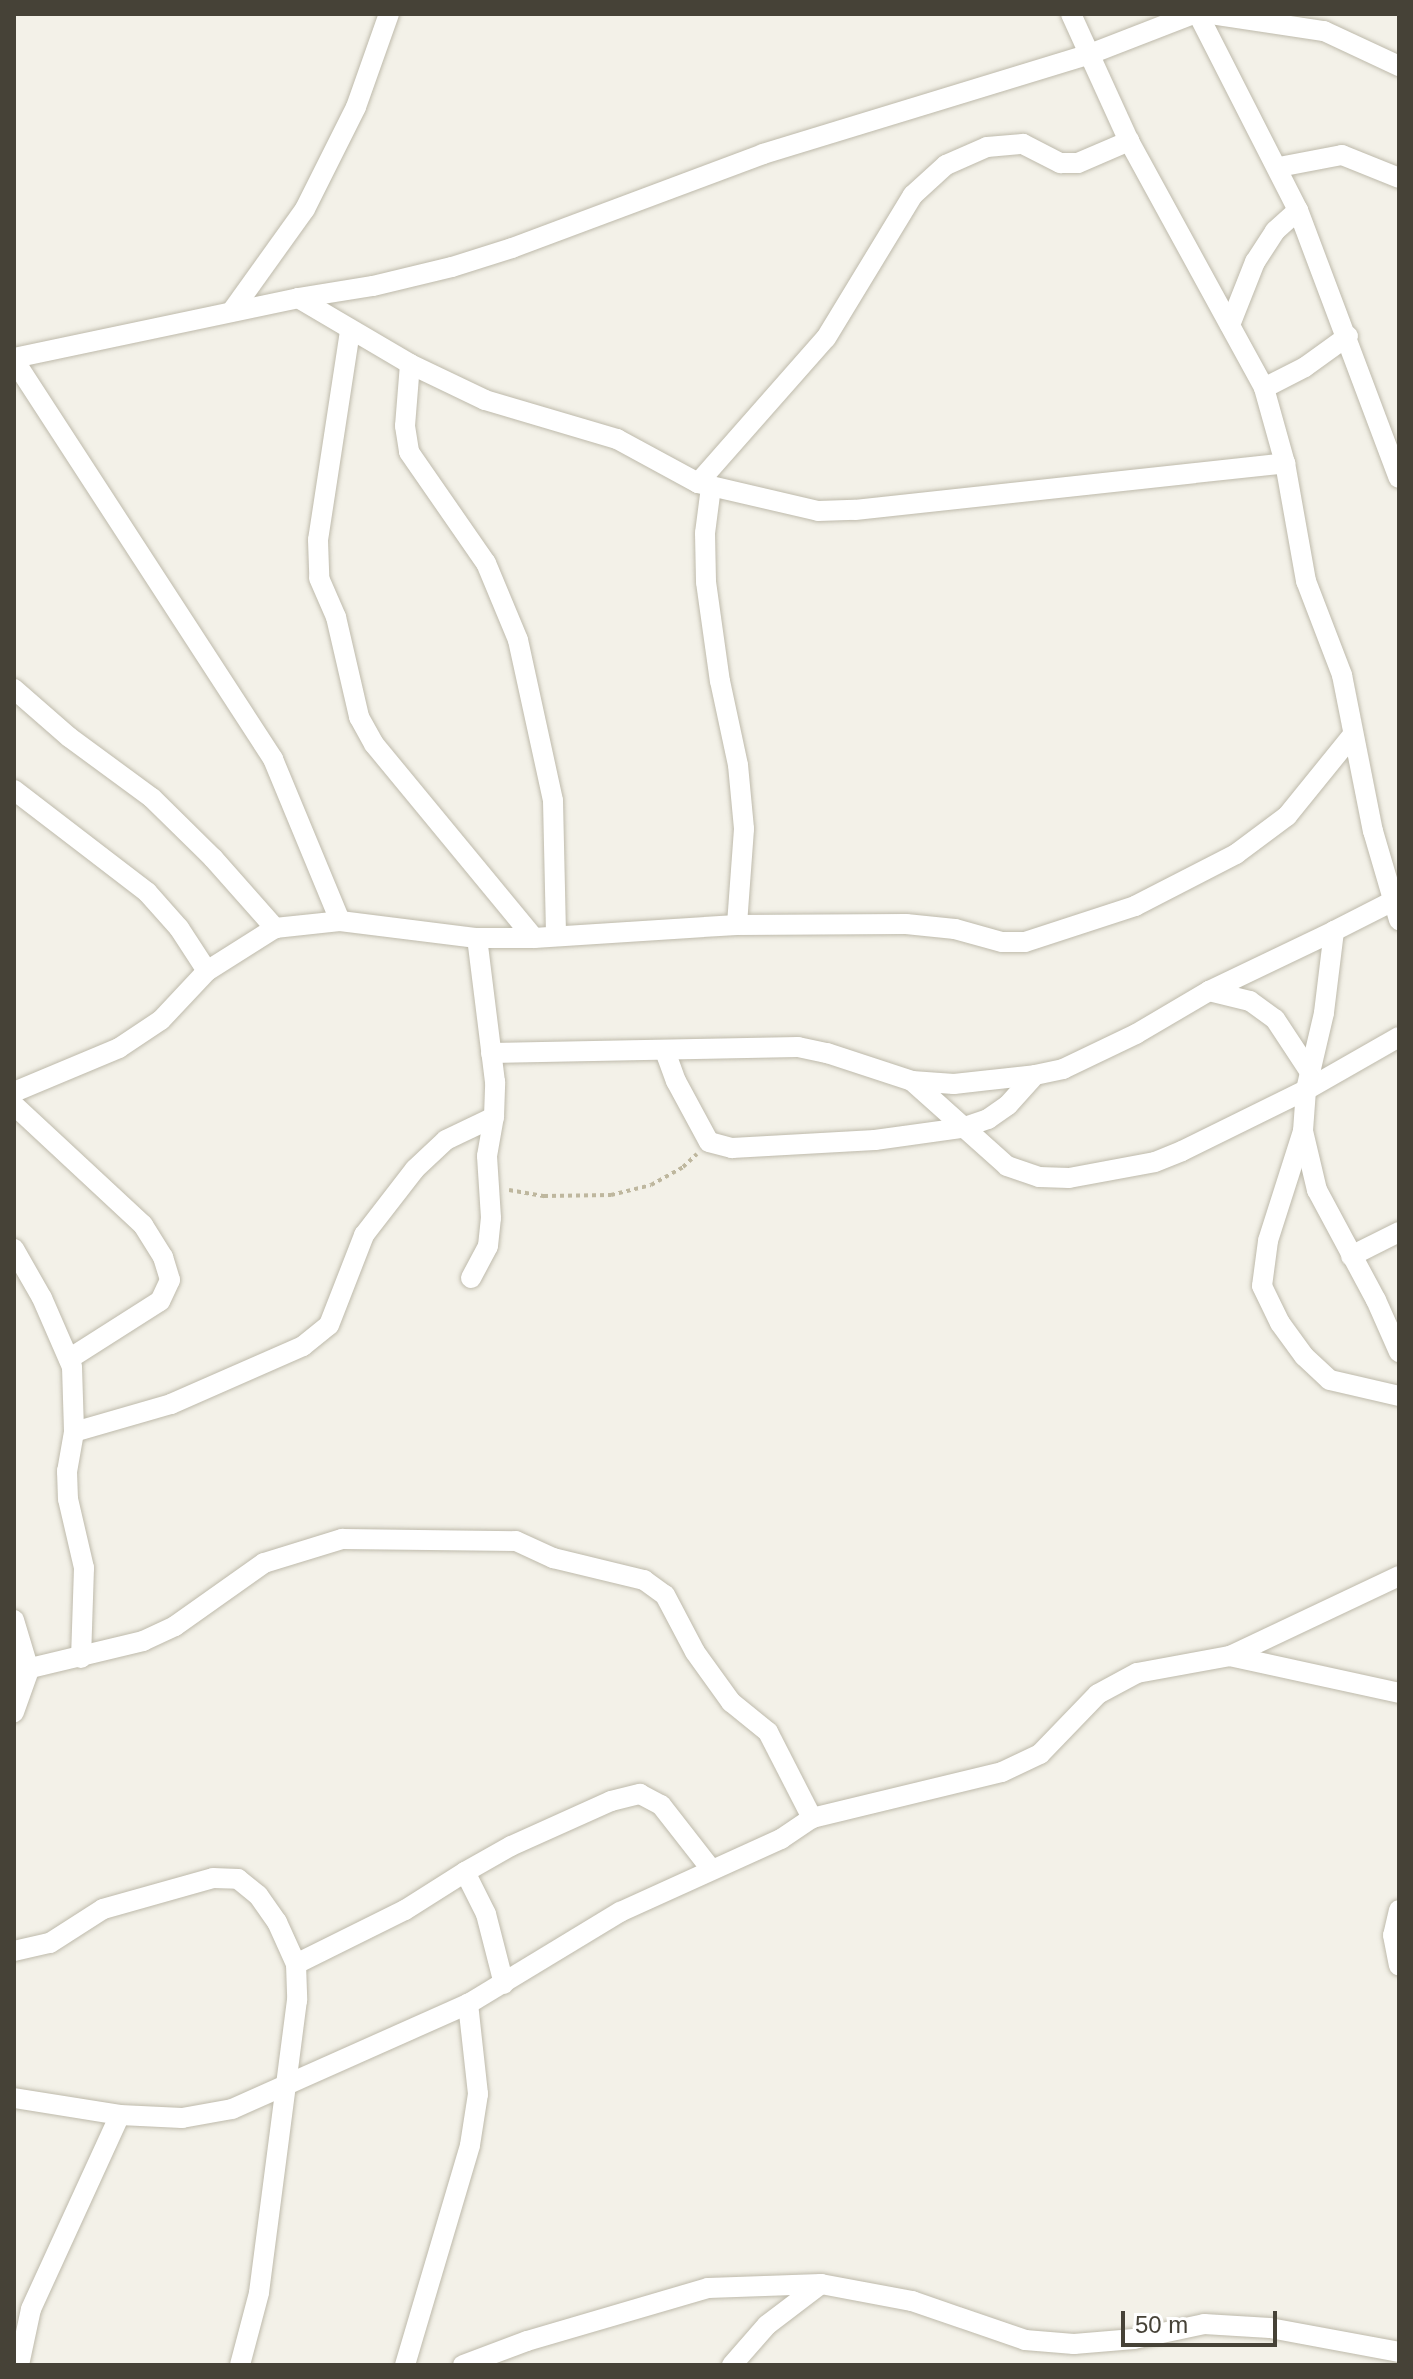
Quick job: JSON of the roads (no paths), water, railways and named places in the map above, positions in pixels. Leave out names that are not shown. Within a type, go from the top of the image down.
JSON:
[{"type":"street","points":[[232,311],[305,209],[356,107],[389,14]]},
{"type":"street","points":[[491,1053],[798,1047],[827,1053],[912,1081],[954,1084],[1035,1075],[1063,1069],[1136,1034],[1209,991],[1334,931],[1396,910],[1351,737],[1342,675],[1306,581],[1285,463],[1264,388],[1129,141],[1071,14]]},
{"type":"street","points":[[340,921],[273,759],[14,359],[452,267],[512,248],[763,154],[1090,54],[1195,14],[1279,167],[1298,210],[1399,478]]},
{"type":"street","points":[[1211,14],[1324,31],[1399,66]]},
{"type":"street","points":[[737,925],[744,829],[738,765],[720,681],[706,582],[705,485],[826,338],[913,195],[946,165],[987,147],[1023,144],[1060,163],[1078,163],[1129,141]]},
{"type":"street","points":[[1279,167],[1342,155],[1399,178]]},
{"type":"street","points":[[1230,325],[1255,262],[1275,231],[1298,210]]},
{"type":"street","points":[[298,298],[410,364],[485,400],[617,439],[705,485],[818,511],[855,510],[1285,463]]},
{"type":"street","points":[[350,331],[318,540],[319,578],[336,617],[359,717],[380,752],[534,938]]},
{"type":"street","points":[[1264,388],[1305,367],[1348,336]]},
{"type":"street","points":[[410,364],[405,426],[409,452],[486,563],[518,640],[553,801],[556,934]]},
{"type":"street","points":[[14,689],[69,737],[152,798],[213,858],[275,928]]},
{"type":"street","points":[[14,1092],[119,1048],[161,1020],[207,971],[275,928],[340,921],[477,938],[534,938],[556,934],[737,925],[906,924],[955,929],[1002,942],[1025,942],[1135,906],[1236,854],[1287,816],[1351,737]]},
{"type":"street","points":[[14,790],[147,892],[179,928],[207,971]]},
{"type":"street","points":[[1334,931],[1324,1013],[1308,1081],[1303,1131],[1268,1241],[1262,1286],[1280,1323],[1304,1356],[1330,1380],[1399,1396]]},
{"type":"street","points":[[471,1278],[488,1246],[491,1218],[487,1156],[494,1117],[491,1053],[477,938]]},
{"type":"street","points":[[1209,991],[1250,1001],[1275,1019],[1308,1081]]},
{"type":"street","points":[[912,1081],[1007,1166],[1039,1177],[1069,1178],[1155,1162],[1399,1037]]},
{"type":"street","points":[[665,1051],[676,1081],[709,1142],[732,1148],[875,1140],[962,1128],[988,1119],[1008,1105],[1035,1075]]},
{"type":"street","points":[[14,1105],[143,1225],[163,1257],[170,1280],[160,1301],[69,1359]]},
{"type":"street","points":[[74,1432],[171,1404],[303,1346],[329,1325],[364,1235],[415,1169],[446,1140],[494,1117]]},
{"type":"street","points":[[1303,1131],[1317,1190],[1399,1352]]},
{"type":"street","points":[[1351,1256],[1399,1232]]},
{"type":"street","points":[[14,1249],[42,1298],[69,1359],[74,1432],[67,1471],[68,1499],[84,1568],[81,1658]]},
{"type":"street","points":[[21,1671],[143,1641],[175,1626],[264,1563],[342,1539],[516,1541],[553,1558],[644,1580],[665,1595],[695,1652],[731,1702],[768,1732],[812,1818]]},
{"type":"street","points":[[14,2098],[120,2115],[182,2118],[232,2109],[468,2004],[620,1912],[781,1839],[812,1818],[1002,1772],[1040,1754],[1098,1694],[1137,1673],[1230,1656],[1399,1576]]},
{"type":"street","points":[[14,1620],[21,1671],[14,1712]]},
{"type":"street","points":[[1230,1656],[1399,1693]]},
{"type":"street","points":[[296,1964],[405,1910],[511,1846],[597,1807],[640,1794],[661,1805],[711,1869]]},
{"type":"street","points":[[465,1872],[486,1914],[504,1984]]},
{"type":"street","points":[[14,1951],[50,1943],[103,1909],[213,1878],[238,1879],[258,1895],[277,1922],[296,1964],[297,2000],[259,2293],[240,2365]]},
{"type":"street","points":[[1399,1910],[1393,1935],[1399,1965]]},
{"type":"street","points":[[405,2365],[470,2145],[478,2094],[468,2004]]},
{"type":"street","points":[[19,2365],[31,2309],[120,2115]]},
{"type":"street","points":[[732,2365],[767,2325],[821,2284]]},
{"type":"street","points":[[463,2365],[527,2341],[708,2288],[821,2284],[912,2301],[1025,2340],[1089,2343],[1134,2339],[1204,2324],[1270,2328],[1399,2352]]}]
